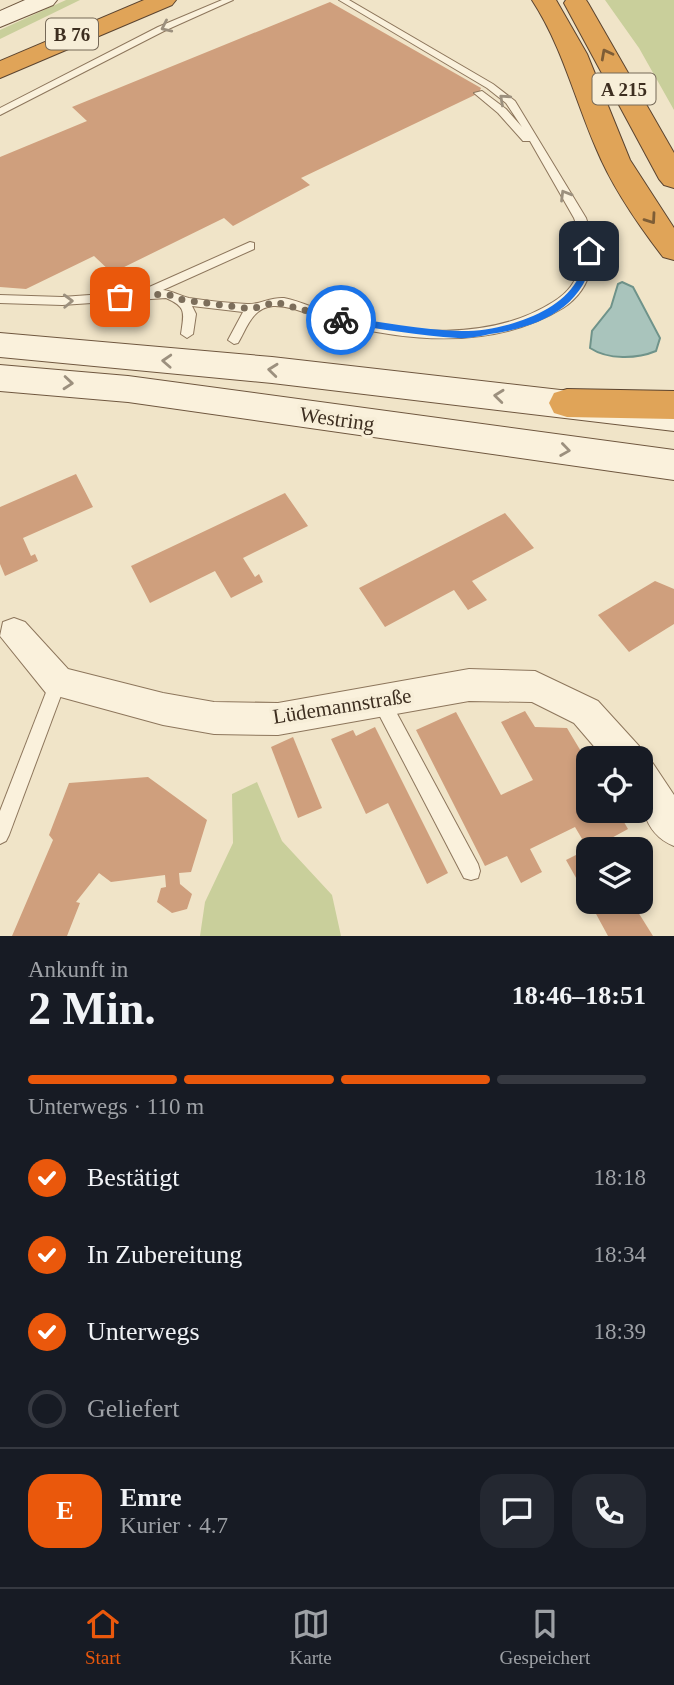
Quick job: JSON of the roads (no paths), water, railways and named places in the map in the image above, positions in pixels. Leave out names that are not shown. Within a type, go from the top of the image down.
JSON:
[{"type":"highway","name":"B 76","points":[[2,64],[107,0]]},
{"type":"highway","name":"B 76","points":[[2,64],[137,0]]},
{"type":"highway","points":[[2,64],[164,0]]},
{"type":"highway","points":[[528,0],[571,41]]},
{"type":"highway","points":[[544,0],[571,41],[615,160],[648,215],[674,250]]},
{"type":"highway","name":"A 215","points":[[573,0],[605,51],[633,108],[674,179]]},
{"type":"highway","points":[[567,402],[674,405]]},
{"type":"main road","points":[[0,20],[45,0]]},
{"type":"main road","name":"Westring","points":[[0,345],[260,369],[567,402],[674,417]]},
{"type":"main road","name":"Westring","points":[[0,378],[128,389],[674,466]]},
{"type":"street","points":[[14,632],[58,682]]},
{"type":"street","name":"Lüdemannstraße","points":[[58,682],[163,709],[214,718],[278,719],[469,685],[535,687],[586,712],[616,746]]},
{"type":"street","points":[[653,795],[674,828]]},
{"type":"lane","points":[[0,112],[161,29],[229,0]]},
{"type":"lane","points":[[0,299],[62,301],[167,294],[183,300],[252,309],[275,302],[355,323],[461,335],[514,327],[542,316],[570,297],[580,284],[587,267],[589,251],[586,234],[580,218],[510,101],[490,86],[343,0]]},
{"type":"lane","points":[[479,93],[502,111],[542,155]]},
{"type":"lane","points":[[144,295],[250,246]]},
{"type":"lane","points":[[183,300],[190,314],[187,334]]},
{"type":"lane","points":[[234,340],[241,321],[252,309]]},
{"type":"lane","points":[[0,835],[58,682]]},
{"type":"lane","points":[[380,701],[471,871]]},
{"type":"water","points":[[622,282],[633,287],[660,338],[656,351],[623,357],[605,355],[590,348],[592,331],[611,307],[618,284]]}]
